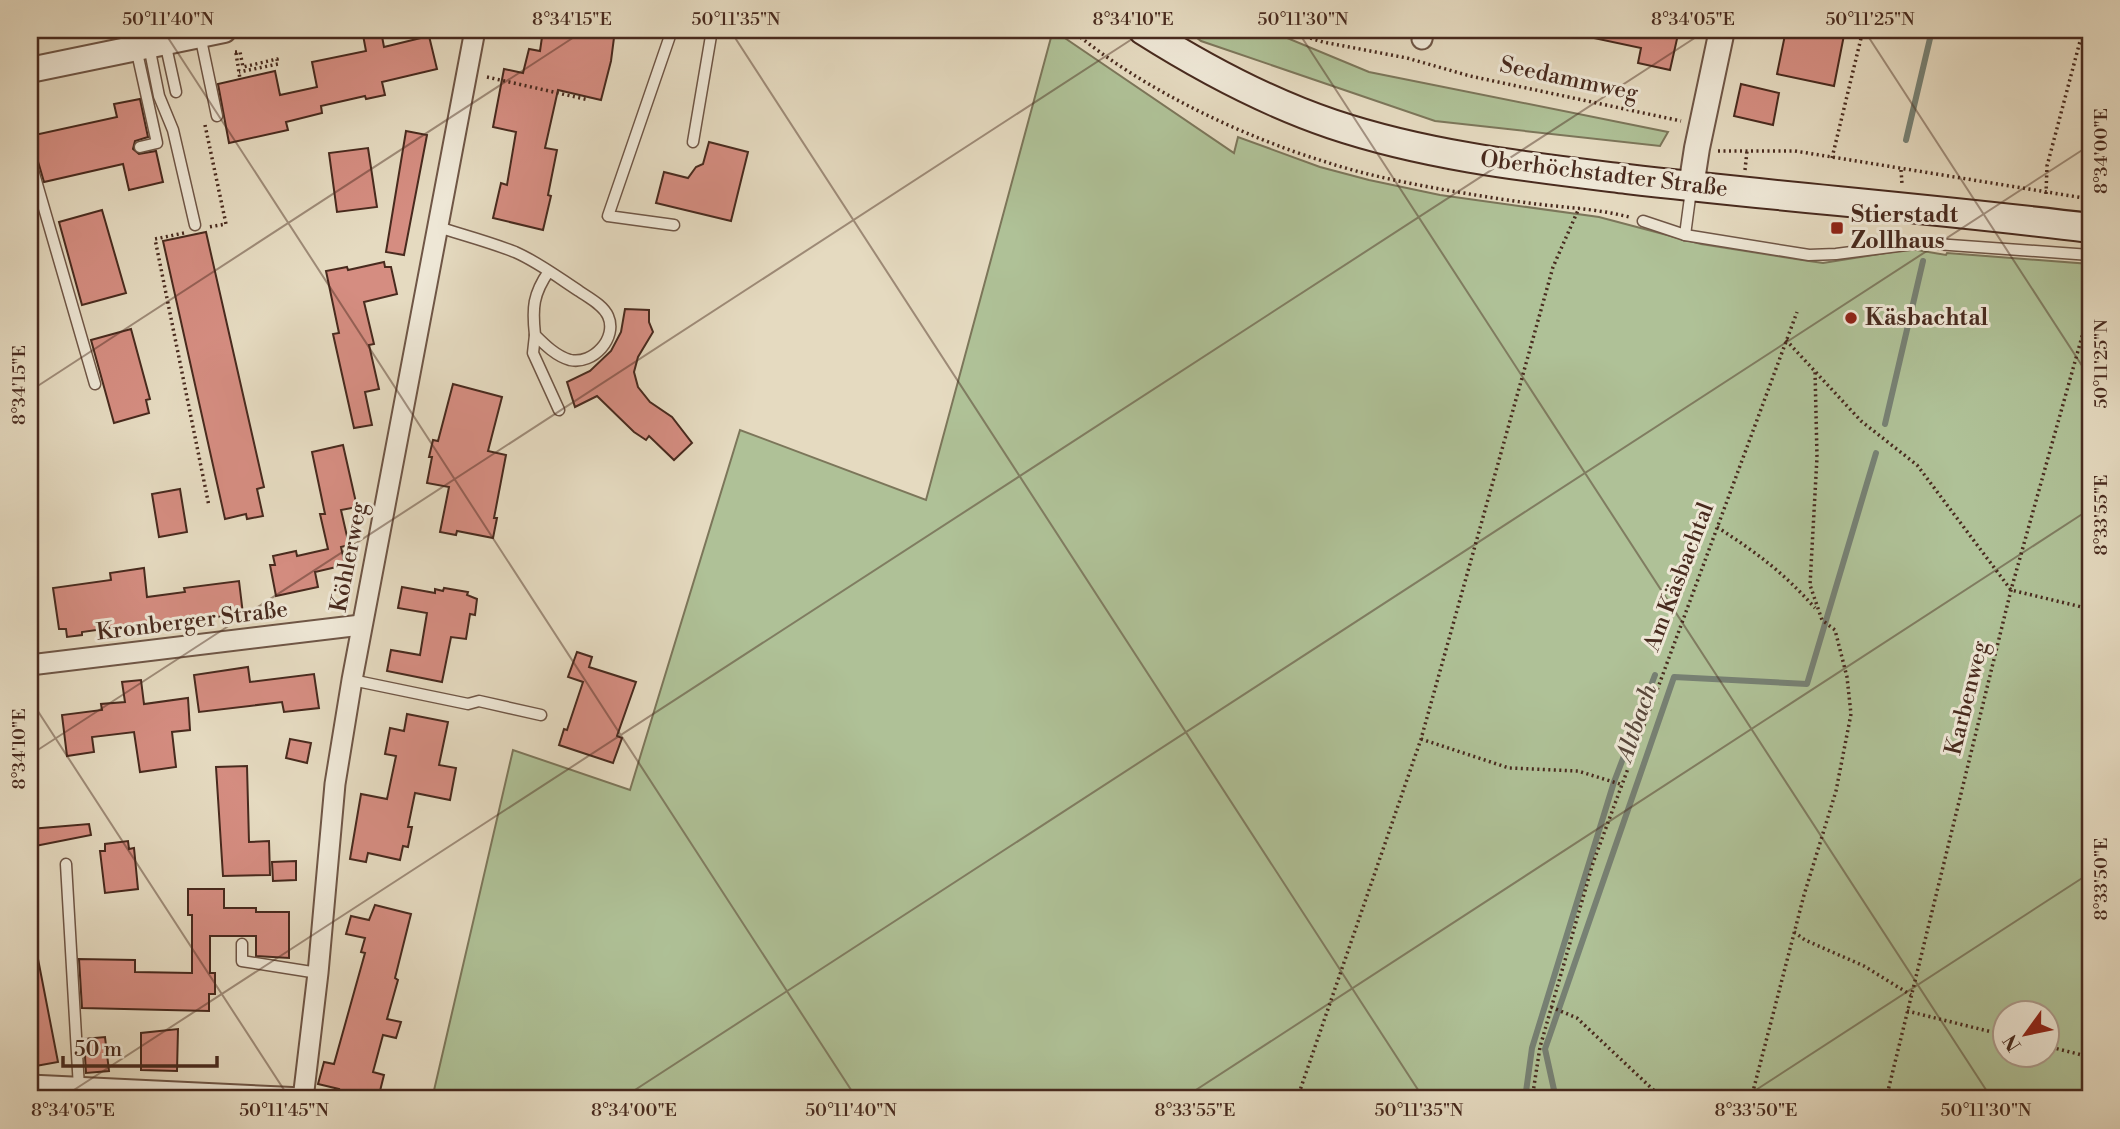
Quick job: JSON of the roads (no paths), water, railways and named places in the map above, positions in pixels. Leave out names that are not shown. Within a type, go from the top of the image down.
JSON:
[{"type":"main road","name":"Oberhöchstadter Straße","points":[[1143,30],[1187,58],[1282,105],[1367,135],[1480,159],[1691,187],[2090,228]]},
{"type":"street","points":[[30,70],[224,30]]},
{"type":"street","name":"Köhlerweg","points":[[303,1099],[318,973],[335,784],[361,625],[475,30]]},
{"type":"street","points":[[1691,187],[1722,30]]},
{"type":"street","name":"Kronberger Straße","points":[[30,665],[361,625]]},
{"type":"street","points":[[30,1085],[303,1099]]},
{"type":"lane","points":[[672,30],[608,216],[674,225]]},
{"type":"lane","points":[[693,142],[712,30]]},
{"type":"lane","points":[[168,40],[176,92]]},
{"type":"lane","points":[[168,40],[217,116]]},
{"type":"lane","points":[[140,147],[157,143],[168,40]]},
{"type":"lane","points":[[168,40],[159,96],[173,130],[196,228]]},
{"type":"lane","points":[[30,160],[95,384]]},
{"type":"lane","points":[[1685,235],[1691,187]]},
{"type":"lane","points":[[1643,221],[1685,235],[1809,255],[1922,243],[2090,255]]},
{"type":"lane","points":[[438,227],[515,252],[549,271],[599,305],[607,314],[610,331],[606,342],[595,355],[584,360],[571,360],[559,355],[536,335]]},
{"type":"lane","points":[[549,271],[539,286],[534,302],[536,335],[533,353],[559,410]]},
{"type":"lane","points":[[352,680],[468,704],[479,701],[541,715]]},
{"type":"lane","points":[[66,864],[79,1088]]},
{"type":"lane","points":[[242,944],[242,961],[318,973]]},
{"type":"waterway","name":"Altbach","points":[[1906,140],[1932,30]]},
{"type":"waterway","name":"Altbach","points":[[1885,424],[1923,261]]},
{"type":"waterway","name":"Altbach","points":[[1556,1099],[1545,1049],[1674,677],[1807,684],[1876,453]]},
{"type":"waterway","points":[[1525,1099],[1532,1048],[1614,782],[1655,675]]},
{"type":"place","name":"Stierstadt Zollhaus","points":[[1837,228]]},
{"type":"place","name":"Käsbachtal","points":[[1851,318]]}]
